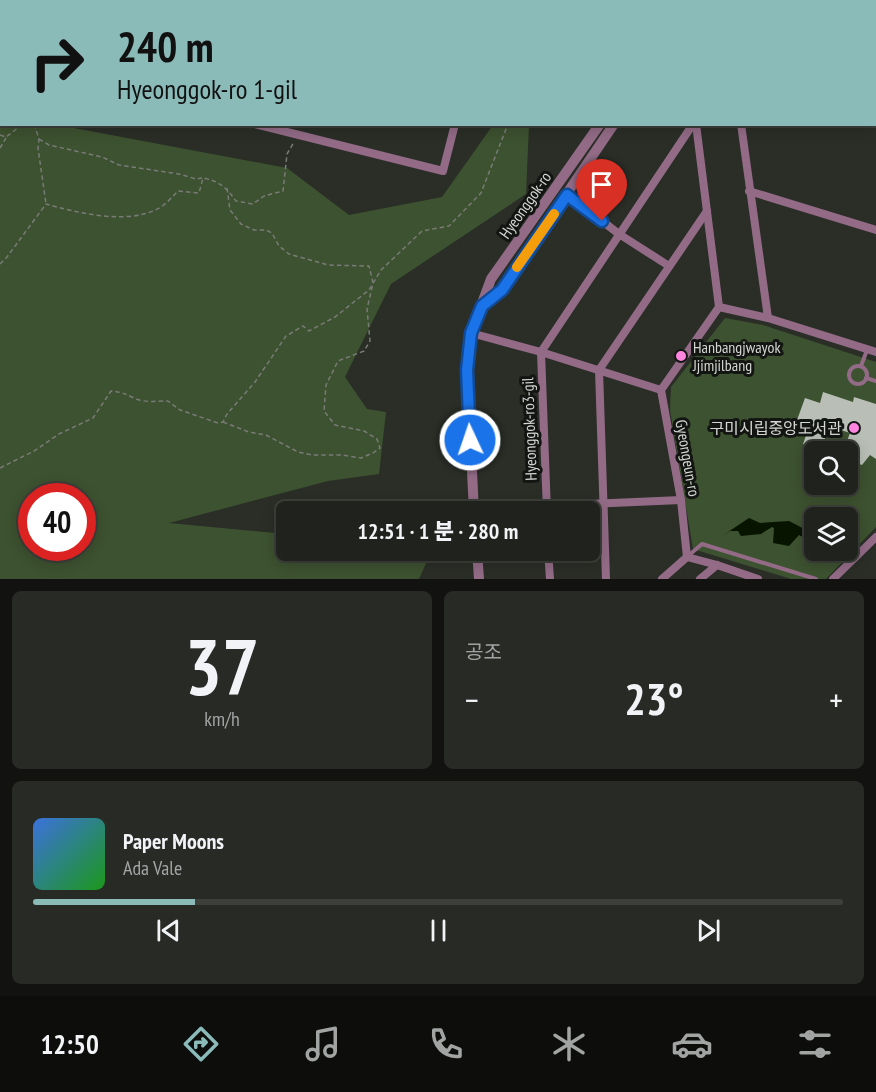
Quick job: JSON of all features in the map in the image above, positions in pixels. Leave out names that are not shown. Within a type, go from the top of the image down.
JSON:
[{"type":"street","points":[[263,126],[443,171],[454,126]]},
{"type":"street","name":"Hyeonggok-ro","points":[[474,501],[467,370],[471,333],[491,279],[599,126]]},
{"type":"street","name":"Hyeonggok-ro","points":[[482,306],[502,290],[613,126]]},
{"type":"street","points":[[541,352],[693,126]]},
{"type":"street","points":[[471,333],[541,352],[661,390],[719,307],[694,126]]},
{"type":"street","points":[[741,126],[768,318]]},
{"type":"street","points":[[749,191],[876,230]]},
{"type":"street","points":[[567,195],[619,234],[669,266]]},
{"type":"street","points":[[606,579],[599,370],[707,211]]},
{"type":"street","points":[[719,307],[768,318],[876,352]]},
{"type":"street","name":"Hyeonggok-ro3-gil","points":[[541,352],[547,501]]},
{"type":"street","name":"Gyeongeun-ro","points":[[661,390],[681,500],[687,557]]},
{"type":"street","points":[[600,504],[681,500]]},
{"type":"street","points":[[832,579],[876,537]]},
{"type":"street","points":[[662,579],[687,557],[758,579]]},
{"type":"street","points":[[478,561],[479,579]]},
{"type":"street","points":[[549,561],[550,579]]},
{"type":"street","points":[[700,579],[717,565]]},
{"type":"lane","points":[[861,366],[867,349]]},
{"type":"lane","points":[[855,366],[861,366],[866,370],[866,378],[859,384],[853,383],[849,378],[850,370],[855,366]]},
{"type":"lane","points":[[866,378],[876,381]]},
{"type":"lane","points":[[687,557],[702,544],[816,579]]},
{"type":"path","points":[[0,148],[6,137],[20,126]]},
{"type":"path","points":[[35,126],[39,139],[38,148],[46,204]]},
{"type":"path","points":[[223,422],[227,414],[255,382],[286,336],[303,326],[309,331],[335,317],[369,290],[381,270],[422,231],[449,226],[481,193],[507,126]]},
{"type":"path","points":[[0,135],[6,137]]},
{"type":"path","points":[[39,139],[49,145],[102,157],[119,165],[179,174],[196,179],[215,180],[227,188],[236,201],[253,204],[264,196],[284,191],[287,154],[291,144],[302,136]]},
{"type":"path","points":[[46,204],[95,216],[141,215],[161,207],[178,191],[199,193],[202,178]]},
{"type":"path","points":[[0,468],[34,451],[59,434],[93,418],[111,391],[130,395],[134,399],[155,402],[168,400],[180,410],[218,423],[223,422],[249,432],[266,435],[298,452],[312,455],[342,455],[361,458],[380,447],[377,439],[364,431],[335,425],[324,411],[326,385],[338,361],[364,351],[370,341],[366,309],[373,283],[369,266],[328,265],[289,254],[279,246],[272,233],[266,230],[254,230],[242,224],[230,210],[227,188]]},
{"type":"path","points":[[0,264],[46,204]]},
{"type":"green space","points":[[0,126],[63,126],[287,168],[349,215],[442,197],[492,126],[529,126],[526,194],[391,284],[345,377],[367,409],[386,412],[379,474],[328,481],[169,523],[276,533],[276,561],[427,561],[419,579],[0,579]]},
{"type":"green space","points":[[725,318],[763,325],[876,362],[876,527],[858,546],[858,507],[804,507],[804,561],[843,561],[826,579],[791,579],[693,549],[670,410],[671,387]]},
{"type":"shaded area","points":[[749,518],[760,523],[789,521],[804,529],[804,538],[799,535],[789,546],[773,543],[774,528],[772,527],[761,534],[741,536],[738,531],[730,531],[722,536]]},
{"type":"building","name":"구미시립중앙도서관","points":[[823,392],[853,402],[854,397],[876,404],[876,459],[870,455],[862,465],[858,464],[858,441],[847,441],[850,433],[829,426],[824,441],[804,441],[810,424],[797,420],[805,398],[820,403]]},
{"type":"slow traffic","points":[[517,267],[554,214]]},
{"type":"place","name":"Hanbangjwayok Jjimjilbang","points":[[681,356]]},
{"type":"place","name":"구미시립중앙도서관","points":[[854,428]]},
{"type":"route","points":[[470,440],[468,352],[471,333],[482,306],[502,290],[567,195],[602,221]]}]
